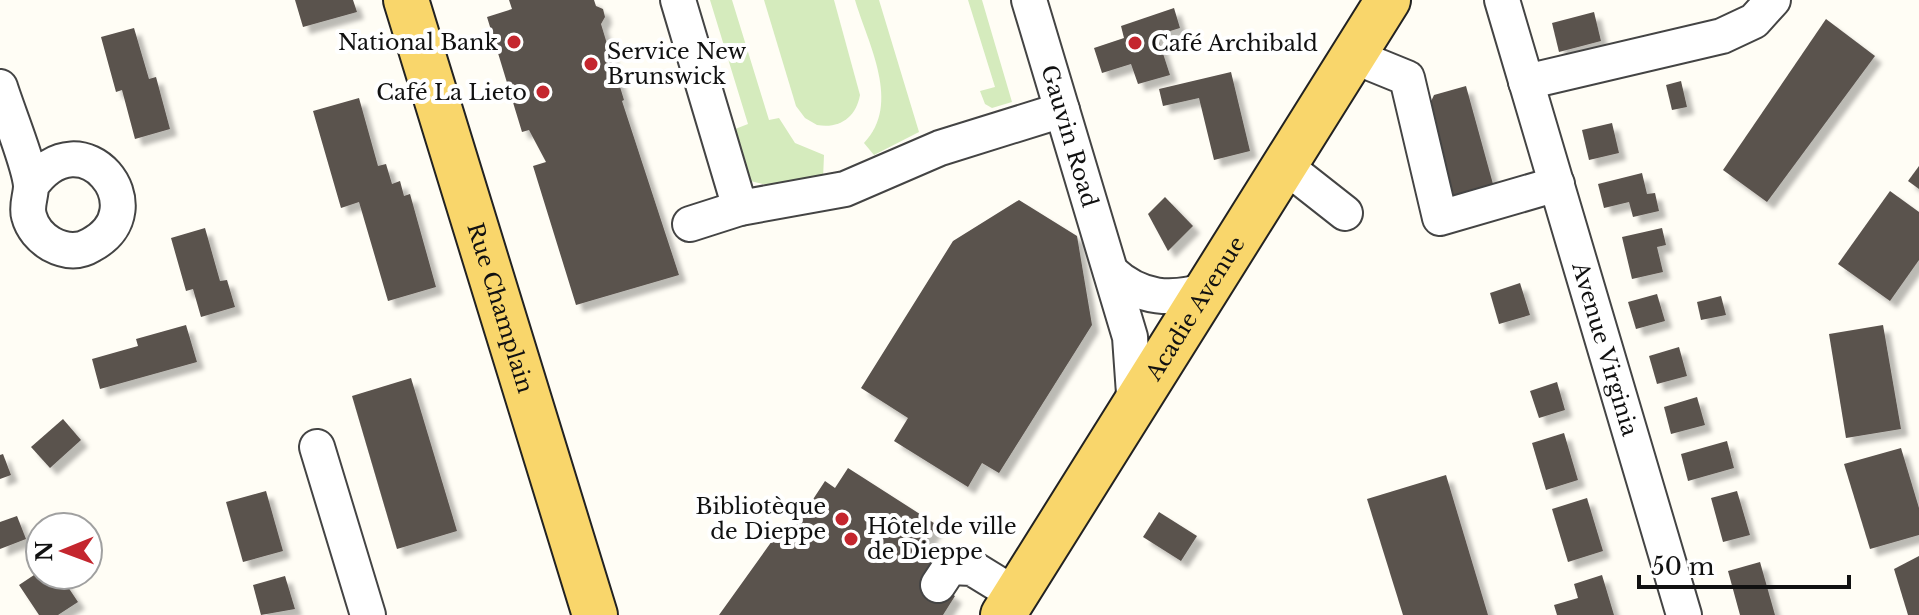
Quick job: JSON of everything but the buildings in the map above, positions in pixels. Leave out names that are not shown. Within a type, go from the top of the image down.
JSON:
[{"type":"main road","name":"Rue Champlain","points":[[406,0],[595,615]]},
{"type":"main road","name":"Acadie Avenue","points":[[1007,610],[1388,0]]},
{"type":"street","points":[[678,0],[740,208]]},
{"type":"street","name":"Gauvin Road","points":[[1029,0],[1130,337],[1135,408]]},
{"type":"street","name":"Avenue Virginia","points":[[1502,0],[1684,615]]},
{"type":"street","points":[[1526,82],[1722,36],[1754,21],[1773,0]]},
{"type":"street","points":[[1353,56],[1407,78],[1440,218],[1557,184]]},
{"type":"street","points":[[0,87],[31,186]]},
{"type":"street","points":[[690,224],[740,208],[845,189],[940,148],[1062,110]]},
{"type":"street","points":[[1284,165],[1345,213]]},
{"type":"street","points":[[1111,272],[1131,288],[1159,298],[1210,289]]},
{"type":"street","points":[[317,447],[368,615]]},
{"type":"street","points":[[938,585],[950,567],[964,565],[1007,610]]},
{"type":"green space","points":[[710,0],[732,0],[769,120],[779,118],[795,143],[824,155],[823,179],[772,186],[750,181],[730,131],[748,124]]},
{"type":"green space","points":[[764,0],[834,0],[860,95],[855,110],[846,120],[833,125],[817,125],[805,118],[796,106]]},
{"type":"green space","points":[[855,0],[879,0],[919,132],[874,155],[864,143],[875,127],[880,110],[879,73]]},
{"type":"green space","points":[[968,0],[982,0],[1012,102],[992,108],[985,104],[980,91],[995,87]]},
{"type":"place","name":"National Bank","points":[[514,42]]},
{"type":"place","name":"Café Archibald","points":[[1135,43]]},
{"type":"place","name":"Service New Brunswick","points":[[591,64]]},
{"type":"place","name":"Café La Lieto","points":[[543,92]]},
{"type":"place","name":"Bibliotèque de Dieppe","points":[[842,519]]},
{"type":"place","name":"Hôtel de ville de Dieppe","points":[[851,539]]}]
